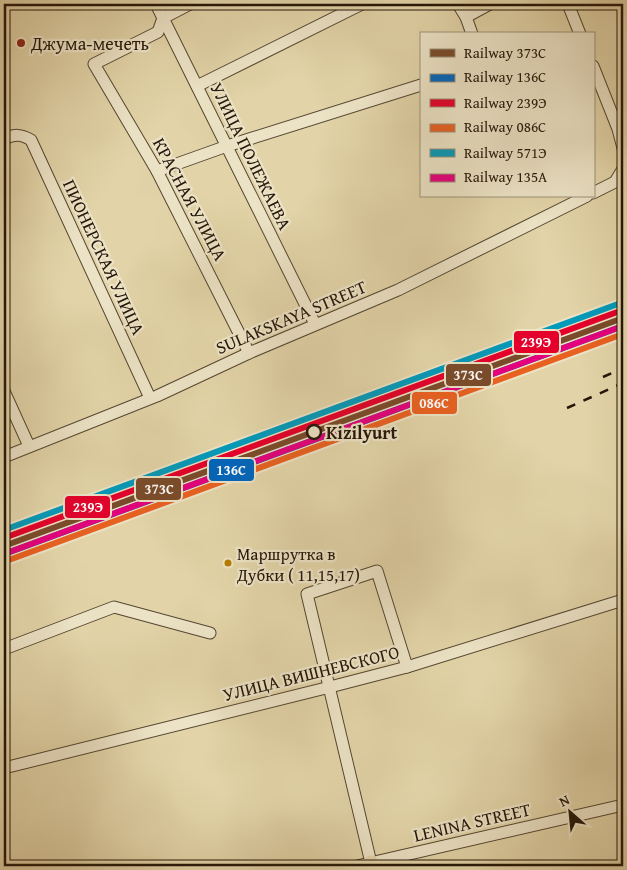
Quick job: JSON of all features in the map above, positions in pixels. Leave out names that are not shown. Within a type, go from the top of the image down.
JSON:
[{"type":"street","name":"УЛИЦА ПОЛЕЖАЕВА","points":[[156,4],[315,324]]},
{"type":"street","points":[[163,18],[190,4]]},
{"type":"street","points":[[197,86],[362,4]]},
{"type":"street","points":[[458,4],[466,17],[471,32]]},
{"type":"street","points":[[466,17],[490,4]]},
{"type":"street","points":[[568,4],[579,32]]},
{"type":"street","name":"КРАСНАЯ УЛИЦА","points":[[163,18],[158,32],[94,64],[157,171],[249,352]]},
{"type":"street","points":[[594,69],[623,148]]},
{"type":"street","points":[[157,171],[227,146],[420,85]]},
{"type":"street","name":"ПИОНЕРСКАЯ УЛИЦА","points":[[4,139],[12,135],[22,134],[31,140],[150,398]]},
{"type":"street","points":[[594,192],[615,182],[623,171]]},
{"type":"street","name":"SULAKSKAYA STREET","points":[[4,457],[150,398],[249,352],[398,290],[583,198]]},
{"type":"street","points":[[4,391],[29,446]]},
{"type":"street","points":[[366,865],[330,687],[306,594],[377,571],[406,667]]},
{"type":"street","name":"УЛИЦА ВИШНЕВСКОГО","points":[[4,768],[406,667],[623,600]]},
{"type":"street","points":[[4,649],[114,607],[210,633]]},
{"type":"street","name":"LENINA STREET","points":[[366,865],[623,805]]},
{"type":"railway","points":[[603,377],[623,368]]},
{"type":"railway","points":[[567,408],[623,383]]},
{"type":"rail line","name":"571Э","points":[[4,530],[618,304]]},
{"type":"rail line","name":"239Э","points":[[4,538],[620,311]]},
{"type":"rail line","name":"373C","points":[[4,546],[623,318]]},
{"type":"rail line","name":"136С","points":[[7,553],[623,326]]},
{"type":"rail line","name":"135А","points":[[4,554],[623,326]]},
{"type":"rail line","name":"086С","points":[[9,560],[623,334]]},
{"type":"place","name":"Джума-мечеть","points":[[21,43]]},
{"type":"place","name":"Kizilyurt","points":[[314,432]]},
{"type":"place","name":"Маршрутка в Дубки ( 11,15,17)","points":[[228,563]]}]
